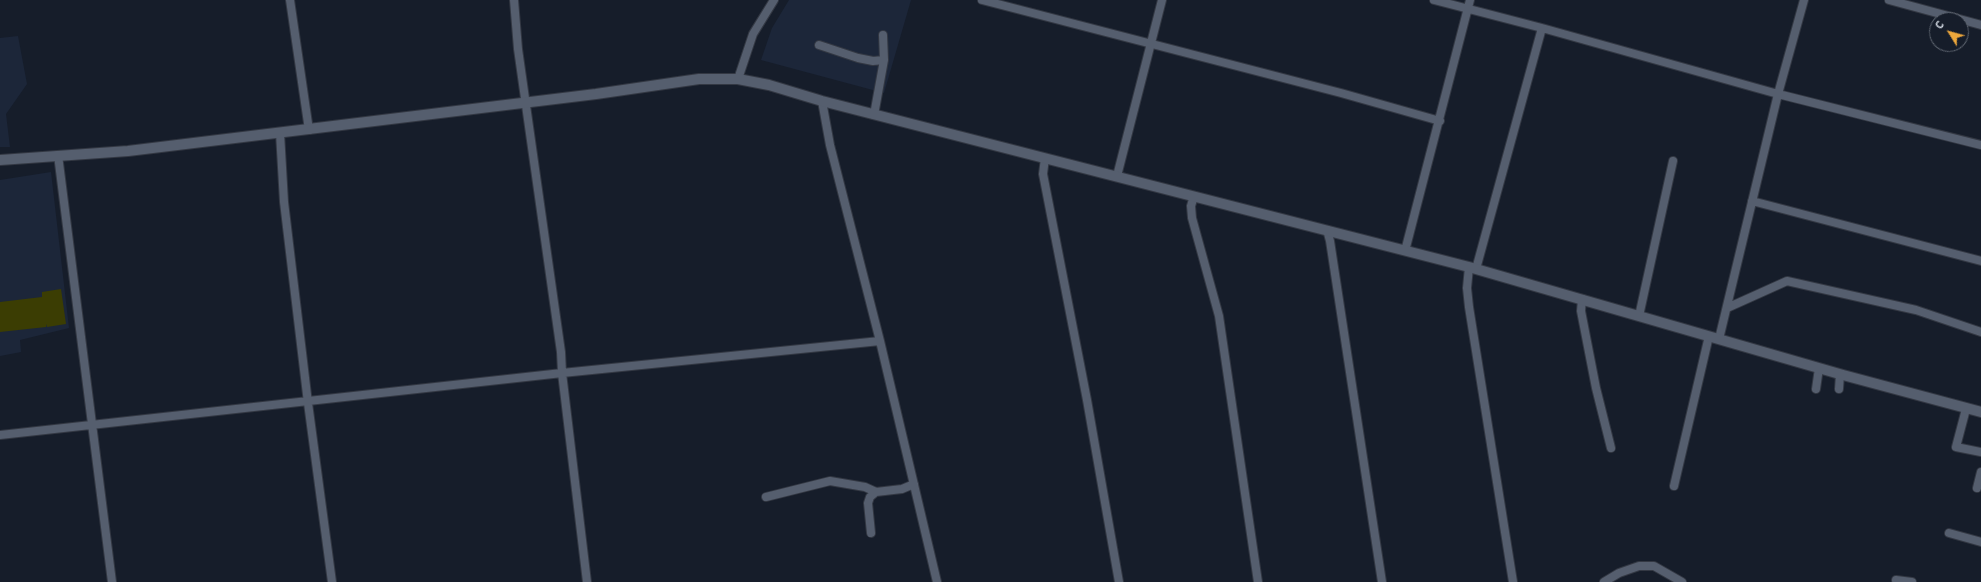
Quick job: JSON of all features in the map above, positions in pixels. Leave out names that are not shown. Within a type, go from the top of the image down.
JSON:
[{"type":"street","points":[[290,0],[309,130]]},
{"type":"street","points":[[514,0],[518,49],[527,102],[561,352],[562,373],[587,582]]},
{"type":"street","points":[[738,79],[753,34],[774,0]]},
{"type":"street","points":[[982,0],[1341,93],[1440,121]]},
{"type":"street","points":[[1117,176],[1162,0]]},
{"type":"street","points":[[1434,0],[1542,28],[1778,94],[1981,145]]},
{"type":"street","points":[[1405,251],[1440,121],[1470,0]]},
{"type":"street","points":[[1719,339],[1778,94],[1804,0]]},
{"type":"street","points":[[1889,0],[1981,25]]},
{"type":"street","points":[[1513,582],[1467,288],[1542,28]]},
{"type":"street","points":[[874,115],[884,60],[883,35]]},
{"type":"street","points":[[819,45],[858,58],[873,61],[884,60]]},
{"type":"street","points":[[0,160],[128,151],[596,94],[699,79],[738,79],[769,85],[874,115],[1472,268],[1818,368],[1981,412]]},
{"type":"street","points":[[822,101],[830,145],[880,341],[937,582]]},
{"type":"street","points":[[280,133],[284,202],[308,403],[332,582]]},
{"type":"street","points":[[58,155],[112,582]]},
{"type":"street","points":[[1045,158],[1043,174],[1087,400],[1119,582]]},
{"type":"street","points":[[1639,316],[1673,161]]},
{"type":"street","points":[[1194,196],[1191,206],[1192,218],[1218,316],[1258,582]]},
{"type":"street","points":[[1752,201],[1981,261]]},
{"type":"street","points":[[1327,230],[1330,241],[1382,582]]},
{"type":"street","points":[[1727,308],[1787,281],[1916,310],[1981,332]]},
{"type":"street","points":[[1582,299],[1581,311],[1596,388],[1611,448]]},
{"type":"street","points":[[1674,486],[1709,336]]},
{"type":"street","points":[[0,435],[308,403],[562,373],[880,341]]},
{"type":"street","points":[[1816,389],[1818,368]]},
{"type":"street","points":[[1840,374],[1840,389]]},
{"type":"street","points":[[1966,409],[1956,446],[1981,452]]},
{"type":"street","points":[[1977,488],[1981,472]]},
{"type":"street","points":[[766,497],[830,481],[864,487],[876,492],[902,489],[914,484]]},
{"type":"street","points":[[871,533],[868,503],[870,497],[876,492]]},
{"type":"street","points":[[1949,533],[1981,542]]},
{"type":"street","points":[[1604,582],[1619,573],[1633,568],[1654,566],[1682,582]]},
{"type":"street","points":[[1896,580],[1912,582]]},
{"type":"shaded area","points":[[789,0],[911,0],[884,93],[761,60],[772,28]]},
{"type":"shaded area","points":[[18,36],[27,84],[6,114],[10,147],[0,147],[0,38]]},
{"type":"shaded area","points":[[51,172],[69,328],[20,340],[21,352],[0,356],[0,180]]},
{"type":"shaded area","points":[[61,289],[66,324],[47,327],[46,324],[46,327],[0,332],[0,302],[42,297],[42,292]]}]
